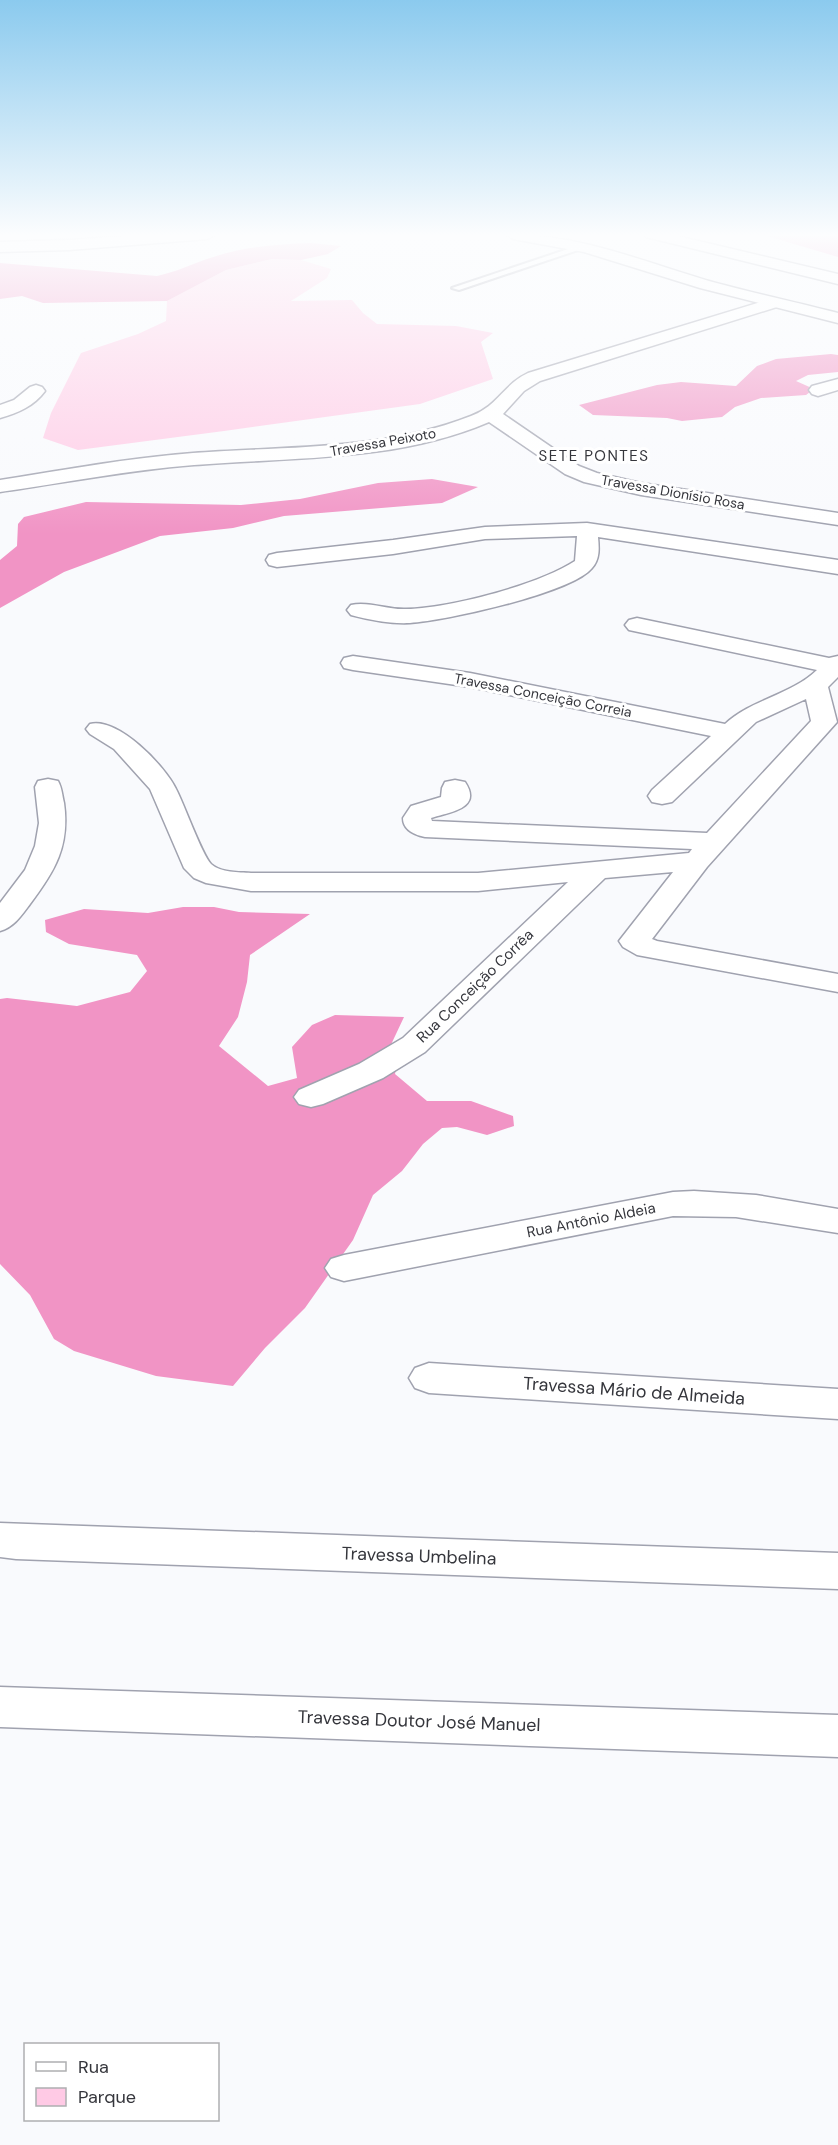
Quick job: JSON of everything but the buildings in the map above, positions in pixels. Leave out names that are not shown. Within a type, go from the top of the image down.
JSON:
[{"type":"street","name":"Travessa Peixoto","points":[[0,486],[191,460],[317,453],[414,440],[451,430],[490,414],[502,406],[512,391],[534,376],[679,334]]},
{"type":"street","points":[[818,390],[838,384]]},
{"type":"street","points":[[0,412],[21,404],[36,391]]},
{"type":"street","name":"Travessa Dionísio Rosa","points":[[490,414],[572,470],[591,478],[641,489],[838,519]]},
{"type":"street","points":[[277,560],[393,547],[485,533],[587,529],[838,567]]},
{"type":"street","points":[[359,610],[397,616],[438,613],[468,607],[553,580],[583,564],[588,552],[587,529]]},
{"type":"street","points":[[637,625],[837,666]]},
{"type":"street","name":"Travessa Conceição Correia","points":[[353,663],[470,680],[732,734]]},
{"type":"street","points":[[662,796],[732,734],[747,717],[815,686],[837,666]]},
{"type":"street","points":[[815,686],[824,722],[706,852],[634,941],[648,949],[838,983]]},
{"type":"street","points":[[99,729],[123,743],[162,787],[198,868],[220,879],[251,882],[478,882],[594,873],[706,852]]},
{"type":"street","points":[[0,922],[23,894],[45,853],[52,834],[48,788]]},
{"type":"street","points":[[455,788],[455,802],[421,812],[417,823],[425,829],[706,852]]},
{"type":"street","name":"Rua Conceição Corrêa","points":[[311,1097],[371,1071],[414,1045],[594,873]]},
{"type":"street","name":"Rua Antônio Aldeia","points":[[344,1268],[673,1204],[706,1201],[744,1203],[838,1221]]},
{"type":"street","name":"Travessa Mário de Almeida","points":[[429,1378],[838,1404]]},
{"type":"street","name":"Travessa Umbelina","points":[[5,1548],[838,1571]]},
{"type":"street","name":"Travessa Doutor José Manuel","points":[[0,1707],[838,1736]]},
{"type":"green space","points":[[138,334],[492,334],[481,342],[493,379],[420,404],[78,450],[43,438],[51,413],[81,353]]},
{"type":"shaded area","points":[[838,355],[838,372],[808,375],[796,381],[814,389],[806,395],[761,398],[735,407],[722,417],[682,421],[667,418],[593,415],[579,405],[657,385],[681,382],[736,386],[757,366],[776,359]]},
{"type":"shaded area","points":[[432,479],[478,487],[442,503],[284,516],[233,528],[160,536],[64,572],[0,608],[0,560],[17,546],[18,524],[24,517],[86,502],[241,505],[300,499],[378,483]]},
{"type":"shaded area","points":[[183,907],[214,907],[239,912],[310,914],[250,955],[247,982],[238,1017],[219,1046],[268,1086],[297,1078],[292,1047],[312,1025],[335,1015],[404,1017],[388,1051],[397,1064],[395,1074],[427,1101],[471,1101],[513,1116],[514,1126],[487,1135],[457,1127],[442,1128],[423,1144],[402,1171],[373,1195],[353,1240],[305,1308],[265,1348],[233,1386],[156,1376],[74,1351],[54,1339],[30,1295],[0,1264],[0,999],[77,1006],[130,992],[147,971],[137,955],[69,944],[46,932],[45,920],[84,909],[148,913]]},
{"type":"district","name":"SETE PONTES","points":[[594,456]]}]
